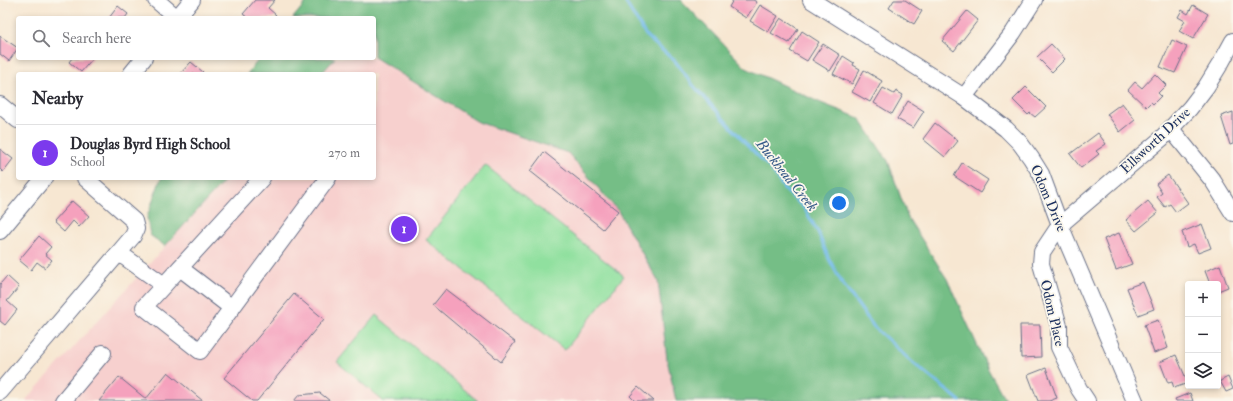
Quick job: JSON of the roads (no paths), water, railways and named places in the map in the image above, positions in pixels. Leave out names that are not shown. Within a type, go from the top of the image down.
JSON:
[{"type":"street","points":[[156,0],[175,16]]},
{"type":"street","points":[[179,16],[192,0]]},
{"type":"street","name":"Odom Drive","points":[[811,0],[964,97],[1006,129],[1020,143],[1041,174],[1060,225],[1135,401]]},
{"type":"street","points":[[964,97],[1013,33],[1034,0]]},
{"type":"street","name":"Ellsworth Drive","points":[[1060,225],[1170,130],[1190,108],[1206,87],[1233,41]]},
{"type":"street","points":[[133,72],[142,60]]},
{"type":"street","points":[[0,105],[16,118]]},
{"type":"street","points":[[1170,130],[1213,181],[1233,213]]},
{"type":"street","points":[[0,230],[42,180]]},
{"type":"street","points":[[0,392],[119,253],[133,236],[136,229],[134,221],[87,180]]},
{"type":"street","points":[[260,180],[144,307],[200,351],[327,180]]},
{"type":"street","name":"Odom Place","points":[[1060,225],[1042,252],[1041,264],[1058,326],[1059,347],[1087,401]]},
{"type":"street","points":[[119,253],[164,285]]},
{"type":"street","points":[[180,268],[232,308]]},
{"type":"street","points":[[63,401],[103,353]]},
{"type":"waterway","name":"Buckhead Creek","points":[[624,0],[647,37],[675,61],[693,85],[770,168],[785,190],[804,208],[818,232],[829,259],[842,283],[874,327],[913,363],[960,401]]},
{"type":"place","name":"Douglas Byrd High School","points":[[404,229]]}]
